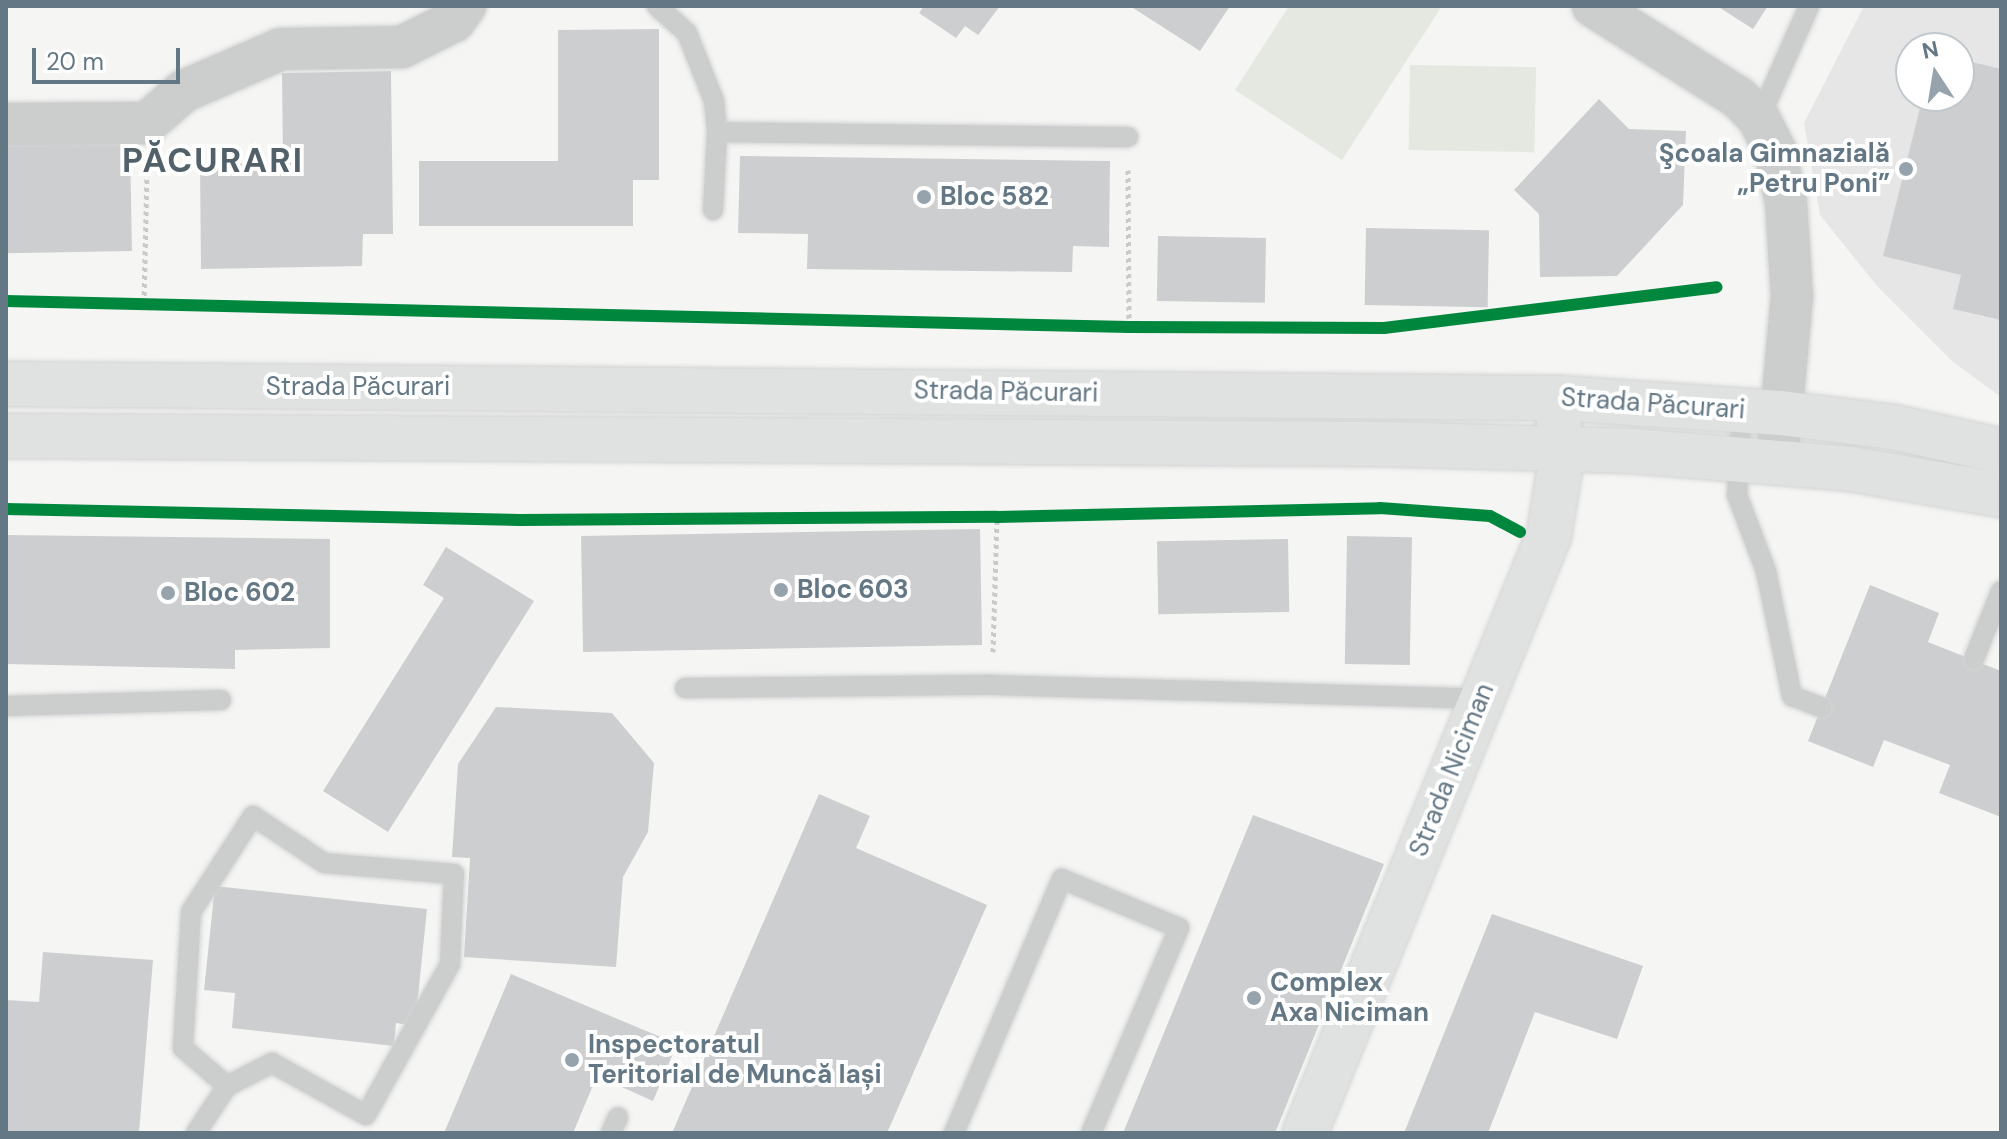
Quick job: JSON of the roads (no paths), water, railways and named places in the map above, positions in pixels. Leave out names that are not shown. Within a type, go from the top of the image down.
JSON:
[{"type":"main road","name":"Strada Păcurari","points":[[6,384],[1559,398],[1761,411],[1893,427],[2001,451]]},
{"type":"main road","name":"Strada Niciman","points":[[1305,1133],[1549,535],[1559,450],[1559,398]]},
{"type":"main road","name":"Strada Păcurari","points":[[6,436],[1381,444],[1758,460],[1851,469],[2001,495]]},
{"type":"street","points":[[6,124],[147,123],[184,91],[281,49],[402,47],[454,21],[465,6]]},
{"type":"street","points":[[1593,6],[1739,98],[1759,119],[1776,153],[1786,203],[1792,296],[1761,411],[1758,460]]},
{"type":"lane","points":[[657,6],[687,33],[714,101],[717,132],[713,210]]},
{"type":"lane","points":[[1759,119],[1809,6]]},
{"type":"lane","points":[[717,132],[1128,137]]},
{"type":"lane","points":[[1758,460],[1737,495],[1766,571],[1792,696],[1821,707]]},
{"type":"lane","points":[[1974,659],[2001,591]]},
{"type":"lane","points":[[685,688],[992,685],[1481,699]]},
{"type":"lane","points":[[6,706],[221,700]]},
{"type":"lane","points":[[196,1133],[227,1086],[272,1063],[366,1115],[450,964],[454,874],[324,863],[253,816],[191,912],[183,1048],[227,1086]]},
{"type":"lane","points":[[954,1133],[1062,879],[1179,928],[1091,1133]]},
{"type":"place","name":"Şcoala Gimnazială „Petru Poni”","points":[[1906,169]]},
{"type":"place","name":"Bloc 582","points":[[924,197]]},
{"type":"place","name":"Bloc 603","points":[[781,590]]},
{"type":"place","name":"Bloc 602","points":[[168,593]]},
{"type":"place","name":"Complex Axa Niciman","points":[[1254,998]]},
{"type":"place","name":"Inspectoratul Teritorial de Muncă Iași","points":[[572,1060]]},
{"type":"district","name":"PĂCURARI","points":[[213,161]]}]
